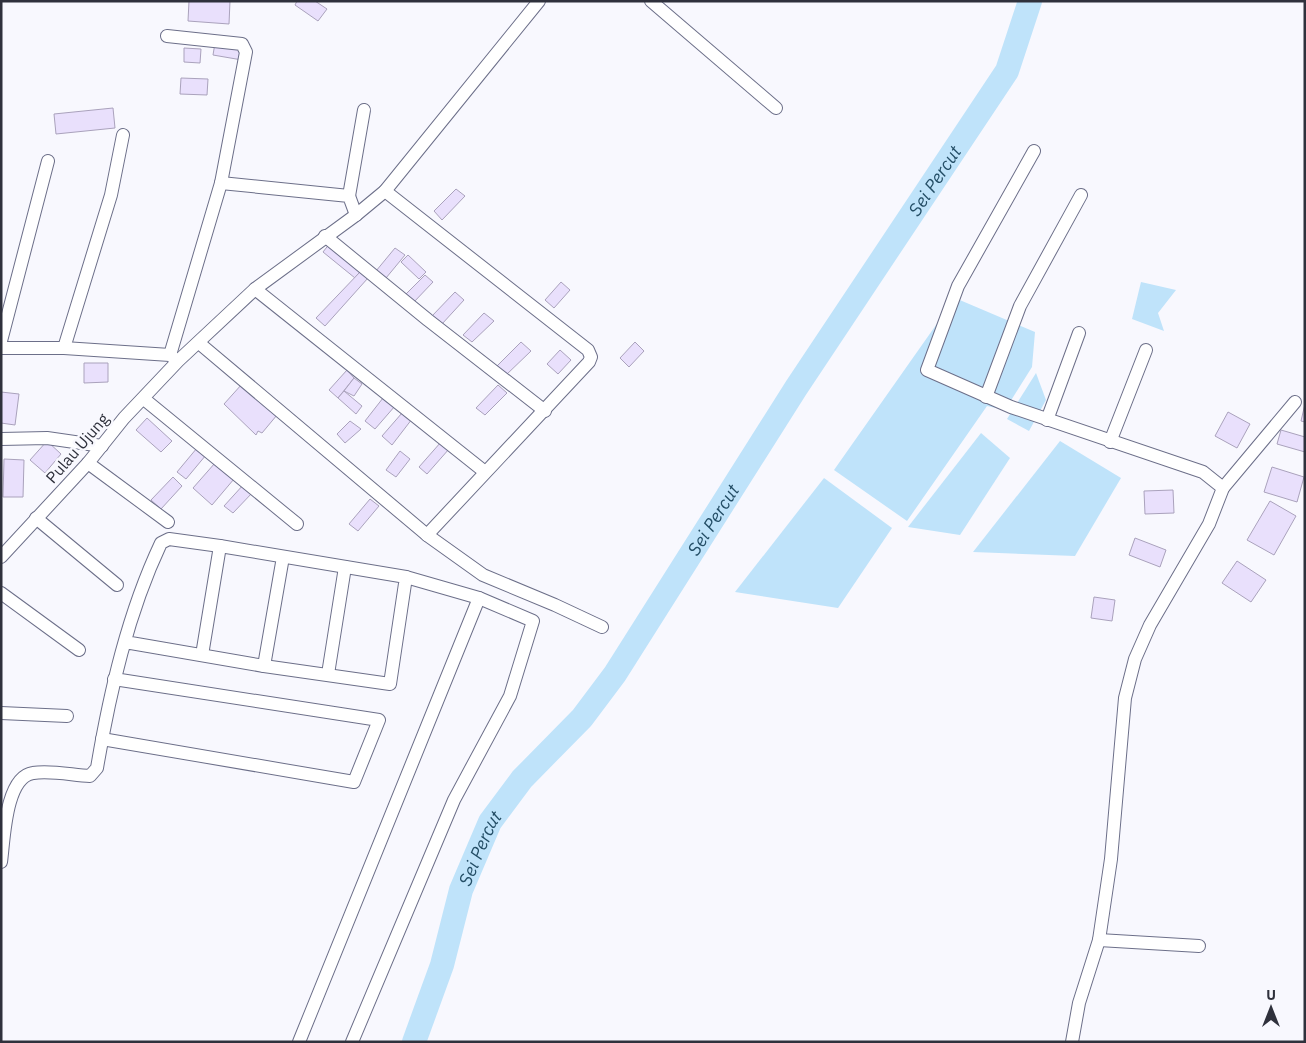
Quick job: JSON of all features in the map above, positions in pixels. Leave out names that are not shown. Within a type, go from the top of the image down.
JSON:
[{"type":"street","name":"Pulau Ujung","points":[[1,557],[88,463],[124,418],[144,398],[174,358],[199,343],[255,289],[356,215],[385,191],[539,1]]},
{"type":"street","points":[[651,1],[776,108]]},
{"type":"street","points":[[1,348],[64,348],[174,358],[221,183],[246,49],[242,44],[167,36]]},
{"type":"street","points":[[356,215],[349,196],[364,110]]},
{"type":"street","points":[[64,348],[111,195],[123,135]]},
{"type":"street","points":[[1034,151],[958,286],[927,370],[986,397],[1047,420],[1203,472],[1223,488]]},
{"type":"street","points":[[1,341],[48,161]]},
{"type":"street","points":[[221,183],[349,196]]},
{"type":"street","points":[[385,191],[588,350],[591,357],[589,362],[545,411],[426,535]]},
{"type":"street","points":[[986,397],[1020,306],[1080,195]]},
{"type":"street","points":[[325,236],[428,320],[545,411]]},
{"type":"street","points":[[255,289],[485,472]]},
{"type":"street","points":[[1047,420],[1079,333]]},
{"type":"street","points":[[199,343],[426,535],[483,575],[602,627]]},
{"type":"street","points":[[1110,442],[1146,350]]},
{"type":"street","points":[[144,398],[297,524]]},
{"type":"street","points":[[1072,1042],[1079,1003],[1099,940],[1111,859],[1125,698],[1133,667],[1150,625],[1209,524],[1223,488],[1295,402]]},
{"type":"street","points":[[1,438],[47,438],[102,446]]},
{"type":"street","points":[[88,463],[168,522]]},
{"type":"street","points":[[36,518],[117,585]]},
{"type":"street","points":[[1,862],[9,803],[19,781],[31,773],[90,776],[98,768],[114,679],[124,642],[150,565],[161,542],[170,539],[220,546],[406,577],[479,598],[533,621],[510,696],[454,800],[352,1042]]},
{"type":"street","points":[[202,655],[220,546]]},
{"type":"street","points":[[264,666],[283,557]]},
{"type":"street","points":[[328,674],[346,567]]},
{"type":"street","points":[[124,642],[264,666],[390,684],[406,577]]},
{"type":"street","points":[[1,593],[78,650]]},
{"type":"street","points":[[299,1042],[479,598]]},
{"type":"street","points":[[102,739],[354,782],[379,720],[114,679]]},
{"type":"street","points":[[1,713],[67,716]]},
{"type":"street","points":[[1099,940],[1199,946]]},
{"type":"water","points":[[1141,282],[1176,290],[1158,313],[1164,331],[1132,319]]},
{"type":"water","points":[[955,298],[1035,332],[1032,367],[1005,410],[987,406],[907,521],[834,470]]},
{"type":"water","points":[[1036,373],[1046,400],[1029,431],[1007,419]]},
{"type":"water","points":[[981,433],[1010,458],[960,535],[908,527]]},
{"type":"water","points":[[1060,441],[1121,478],[1075,556],[973,552]]},
{"type":"water","points":[[824,478],[892,528],[838,608],[735,592]]},
{"type":"building","points":[[189,1],[230,1],[229,24],[188,21]]},
{"type":"building","points":[[297,1],[315,1],[327,9],[318,21],[295,5]]},
{"type":"building","points":[[215,43],[245,49],[242,60],[213,55]]},
{"type":"building","points":[[184,48],[201,49],[200,63],[184,62]]},
{"type":"building","points":[[181,78],[208,79],[207,95],[180,94]]},
{"type":"building","points":[[113,108],[115,128],[56,134],[54,114]]},
{"type":"building","points":[[456,189],[465,196],[442,220],[434,211]]},
{"type":"building","points":[[330,243],[362,269],[355,278],[323,252]]},
{"type":"building","points":[[395,248],[405,255],[386,278],[376,271]]},
{"type":"building","points":[[408,255],[426,272],[419,279],[401,262]]},
{"type":"building","points":[[360,272],[368,278],[325,326],[316,318]]},
{"type":"building","points":[[425,275],[433,282],[413,303],[405,295]]},
{"type":"building","points":[[561,282],[570,290],[554,308],[545,300]]},
{"type":"building","points":[[455,292],[464,300],[442,324],[432,316]]},
{"type":"building","points":[[484,313],[494,321],[472,342],[463,335]]},
{"type":"building","points":[[521,342],[531,351],[505,376],[496,367]]},
{"type":"building","points":[[635,342],[644,351],[629,367],[620,358]]},
{"type":"building","points":[[560,350],[571,360],[558,374],[547,364]]},
{"type":"building","points":[[84,363],[108,363],[108,382],[84,383]]},
{"type":"building","points":[[347,370],[354,378],[338,398],[329,390]]},
{"type":"building","points":[[354,378],[362,384],[354,396],[344,391]]},
{"type":"building","points":[[242,384],[277,415],[262,433],[258,431],[256,435],[224,404]]},
{"type":"building","points":[[498,385],[507,393],[485,415],[476,408]]},
{"type":"building","points":[[344,391],[362,406],[356,414],[338,398]]},
{"type":"building","points":[[1,392],[19,394],[15,425],[1,423]]},
{"type":"building","points":[[383,398],[395,406],[375,429],[365,421]]},
{"type":"building","points":[[1305,404],[1305,422],[1301,421]]},
{"type":"building","points":[[1228,412],[1250,424],[1237,448],[1215,436]]},
{"type":"building","points":[[402,413],[412,419],[392,445],[382,436]]},
{"type":"building","points":[[147,418],[172,441],[161,452],[136,430]]},
{"type":"building","points":[[350,421],[361,429],[345,443],[337,434]]},
{"type":"building","points":[[1281,430],[1305,437],[1305,452],[1277,444]]},
{"type":"building","points":[[47,441],[61,454],[45,473],[30,460]]},
{"type":"building","points":[[441,442],[449,449],[427,474],[419,467]]},
{"type":"building","points":[[197,448],[206,455],[186,479],[177,472]]},
{"type":"building","points":[[400,451],[410,459],[396,477],[386,470]]},
{"type":"building","points":[[4,459],[24,460],[23,497],[3,497]]},
{"type":"building","points":[[215,463],[234,479],[212,505],[193,488]]},
{"type":"building","points":[[1272,467],[1304,477],[1297,502],[1264,492]]},
{"type":"building","points":[[173,477],[182,486],[161,509],[151,500]]},
{"type":"building","points":[[244,484],[253,492],[233,513],[224,506]]},
{"type":"building","points":[[1173,490],[1174,513],[1145,514],[1144,491]]},
{"type":"building","points":[[370,499],[379,506],[358,531],[349,524]]},
{"type":"building","points":[[1270,501],[1296,516],[1274,555],[1247,540]]},
{"type":"building","points":[[1135,538],[1166,550],[1160,567],[1129,555]]},
{"type":"building","points":[[1237,561],[1266,580],[1251,602],[1222,583]]},
{"type":"building","points":[[1094,597],[1115,600],[1112,621],[1091,618]]},
{"type":"waterway","name":"Sei Percut","points":[[414,1042],[442,965],[461,890],[490,822],[522,779],[582,718],[615,674],[796,388],[1007,71],[1030,1]]}]
